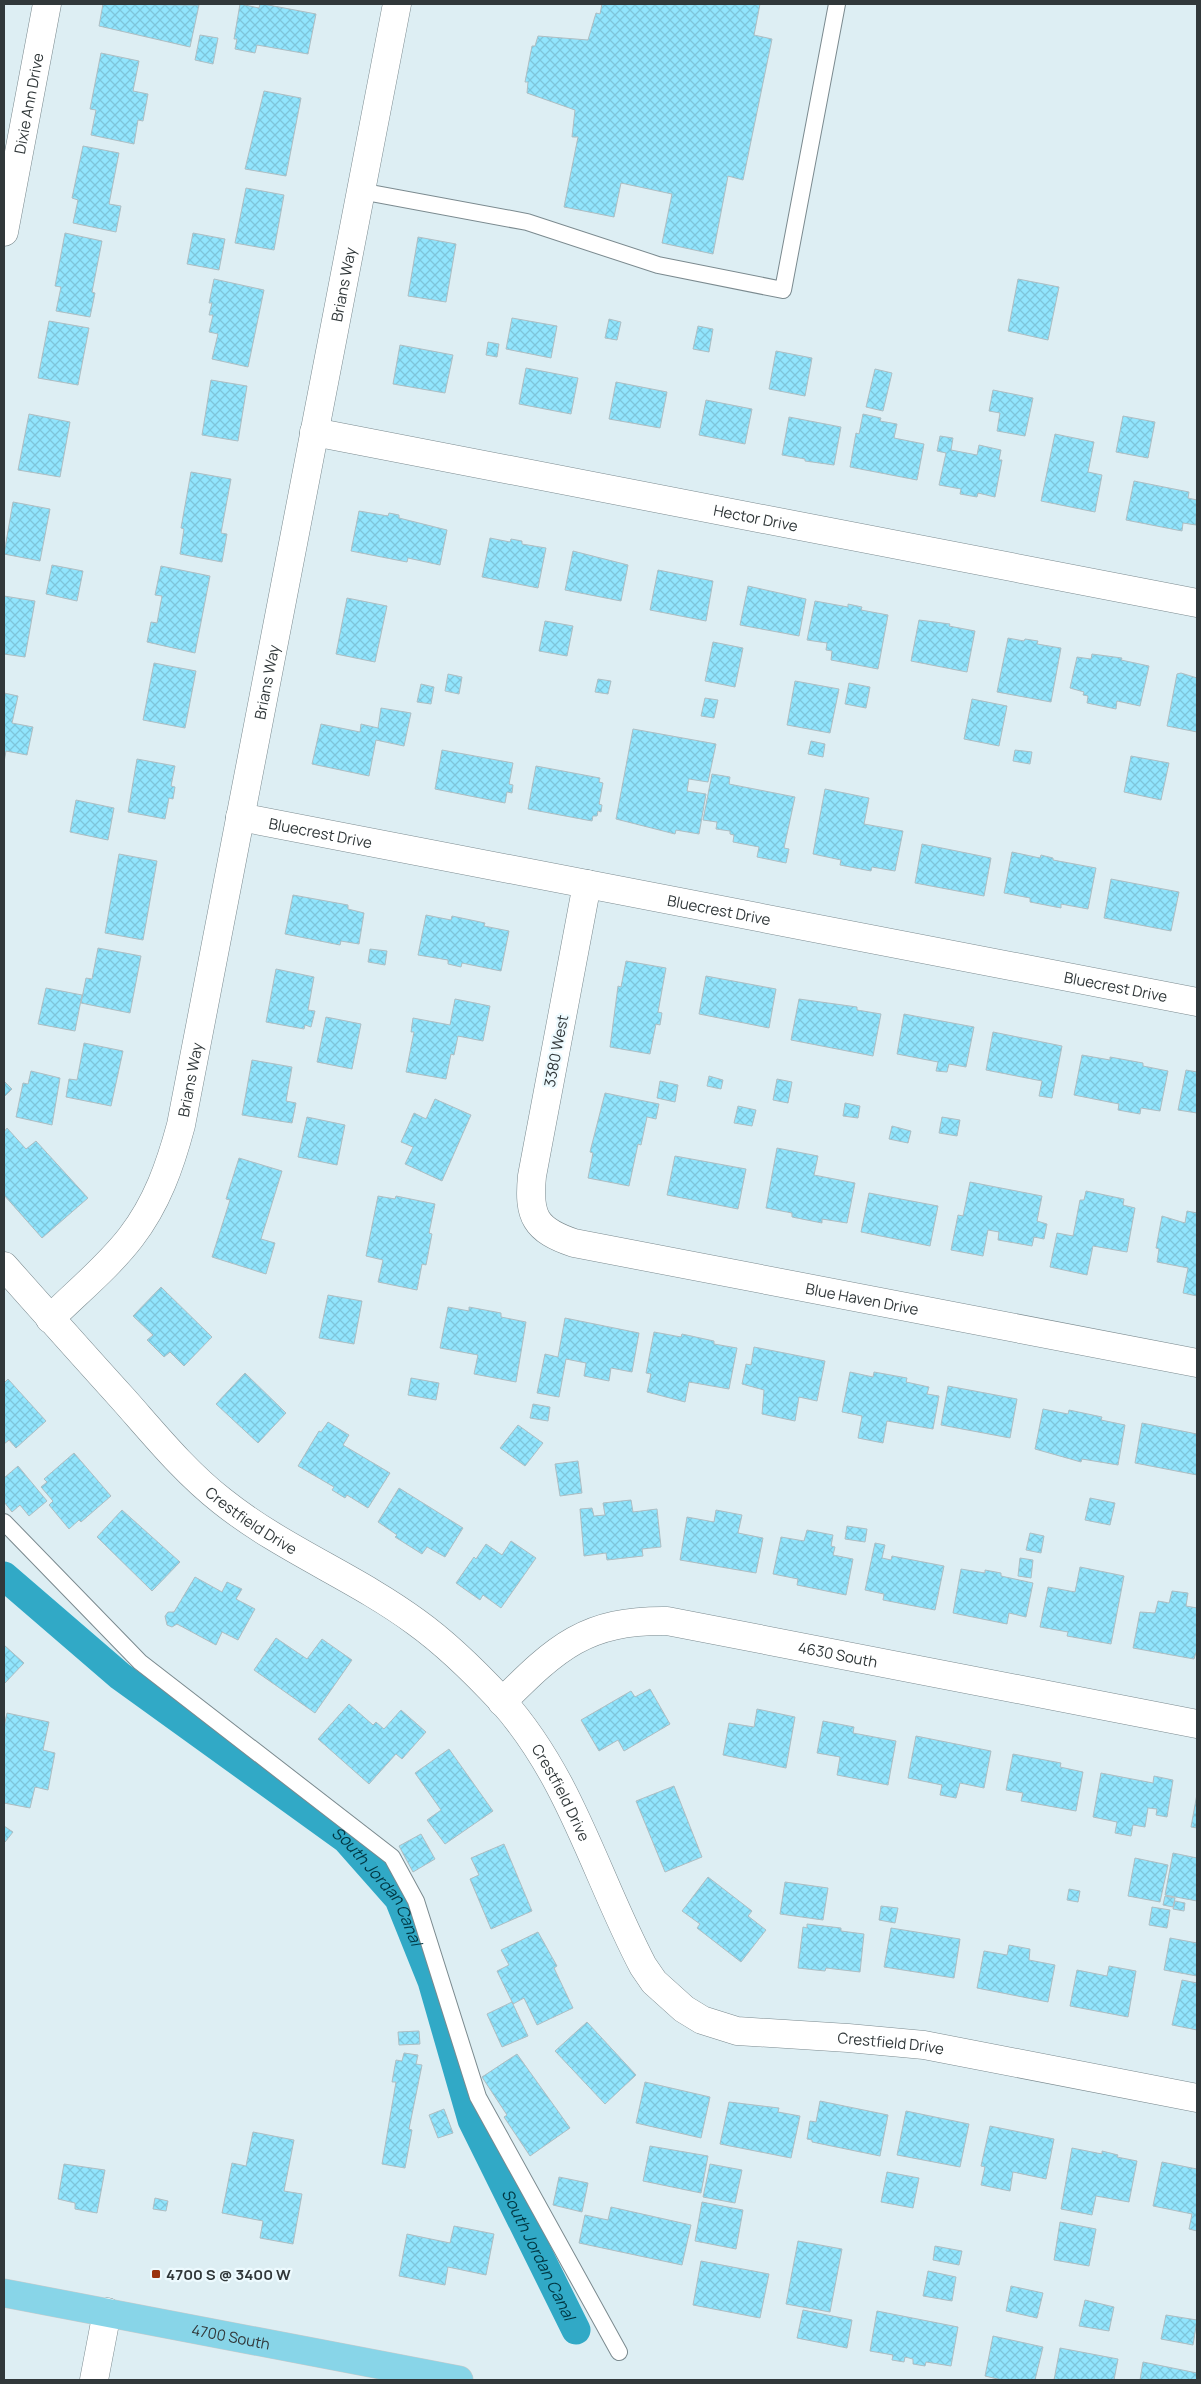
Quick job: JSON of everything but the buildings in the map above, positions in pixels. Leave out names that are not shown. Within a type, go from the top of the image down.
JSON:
[{"type":"main road","name":"4700 South","points":[[4,2293],[459,2380]]},
{"type":"street","name":"Dixie Ann Drive","points":[[4,232],[48,4]]},
{"type":"street","name":"Brians Way","points":[[50,1319],[100,1271],[130,1238],[151,1206],[169,1166],[181,1126],[397,4]]},
{"type":"street","name":"Hector Drive","points":[[314,432],[1197,603]]},
{"type":"street","name":"Bluecrest Drive","points":[[240,817],[1197,1002]]},
{"type":"street","name":"3380 West","points":[[534,1218],[531,1197],[532,1176],[587,884]]},
{"type":"street","name":"Blue Haven Drive","points":[[534,1218],[545,1229],[558,1237],[574,1243],[1197,1363]]},
{"type":"street","name":"Crestfield Drive","points":[[4,1266],[171,1454],[221,1500],[264,1531],[415,1621],[462,1660],[502,1702],[528,1735],[562,1788],[579,1820],[643,1966],[668,1997],[702,2020],[738,2031],[924,2045],[1197,2098]]},
{"type":"street","name":"4630 South","points":[[502,1702],[547,1659],[580,1636],[619,1623],[666,1621],[1197,1724]]},
{"type":"street","points":[[94,2380],[107,2312]]},
{"type":"lane","points":[[360,191],[527,222],[658,265],[783,290],[837,4]]},
{"type":"lane","points":[[4,1522],[140,1662],[392,1857],[416,1901],[478,2097],[619,2352]]},
{"type":"waterway","name":"South Jordan Canal","points":[[4,1576],[120,1676],[346,1839],[399,1899],[432,1981],[472,2120],[576,2330]]},
{"type":"place","name":"4700 S @ 3400 W","points":[[156,2274]]}]
